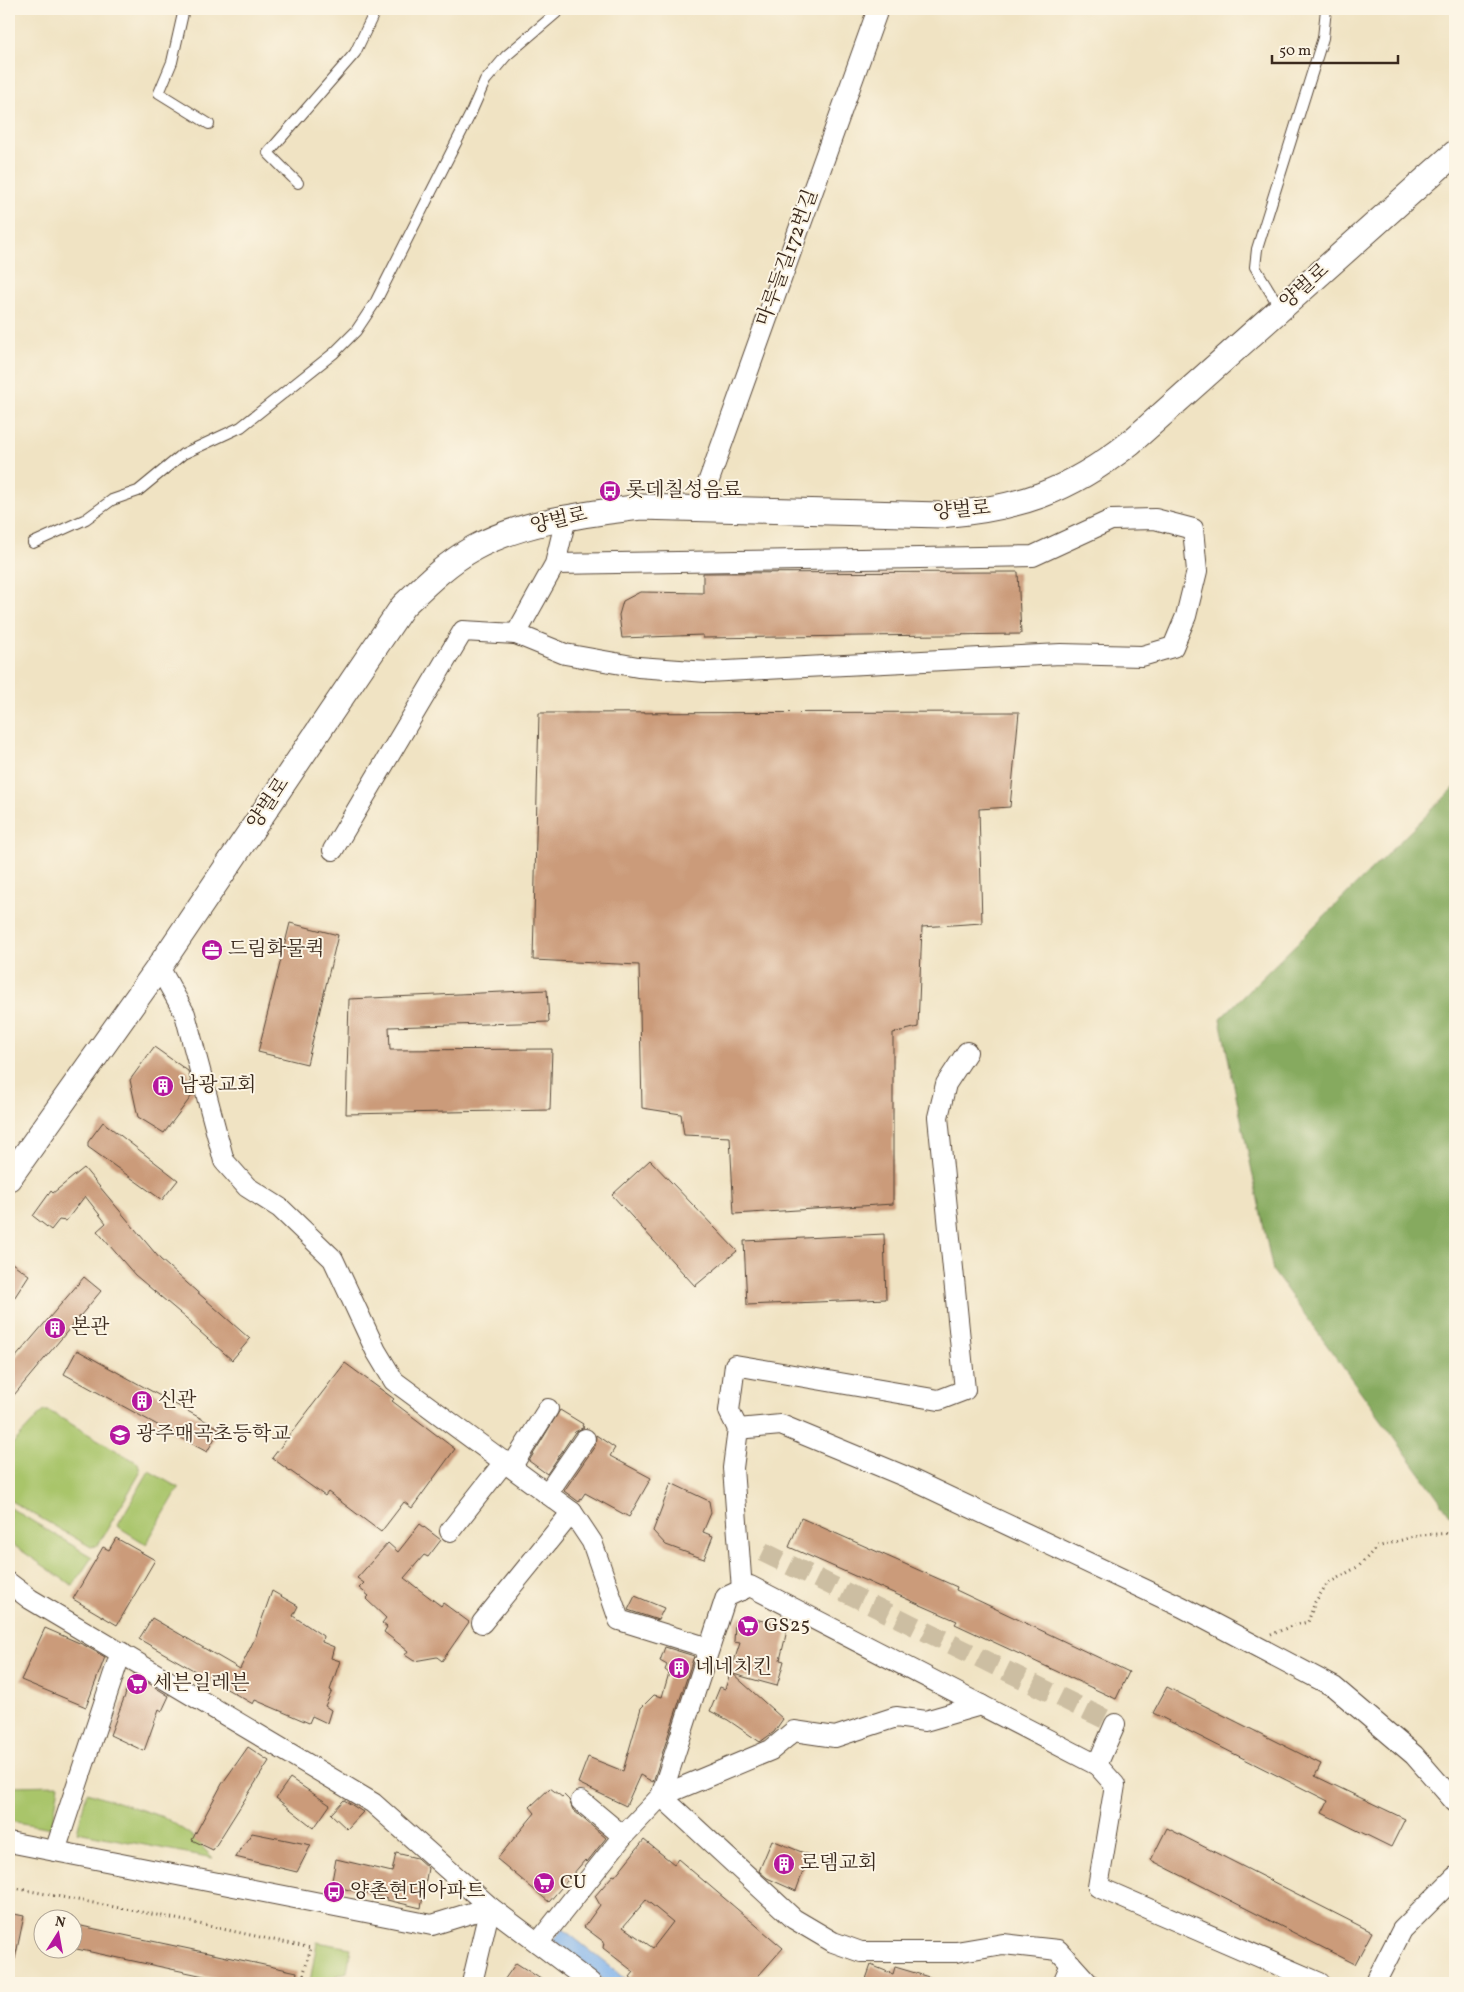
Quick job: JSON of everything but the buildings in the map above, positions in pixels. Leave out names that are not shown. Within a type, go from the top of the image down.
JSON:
[{"type":"street","name":"마루들길172번길","points":[[699,508],[878,9]]},
{"type":"street","name":"양벌로","points":[[9,1178],[159,967],[403,606],[439,572],[475,548],[510,533],[566,518],[640,507],[940,516],[974,512],[1030,500],[1079,479],[1105,462],[1163,415],[1455,153]]},
{"type":"street","points":[[516,634],[555,564],[566,518]]},
{"type":"street","points":[[334,850],[463,631],[516,634],[565,654],[638,667],[708,672],[1061,654],[1142,656],[1173,647],[1186,616],[1197,571],[1193,529],[1155,519],[1111,520],[1033,556],[555,564]]},
{"type":"street","points":[[159,967],[185,1014],[224,1160],[247,1187],[280,1208],[333,1259],[376,1351],[394,1380],[572,1512],[592,1542],[619,1620],[709,1648]]},
{"type":"street","points":[[742,1590],[733,1468],[738,1429],[729,1411],[735,1365],[939,1400],[965,1390],[938,1117],[946,1084],[967,1052]]},
{"type":"street","points":[[450,1531],[508,1464],[548,1409]]},
{"type":"street","points":[[738,1429],[781,1425],[904,1476],[1182,1607],[1334,1687],[1414,1755],[1455,1802]]},
{"type":"street","points":[[547,1494],[585,1439]]},
{"type":"street","points":[[482,1623],[572,1512]]},
{"type":"street","points":[[9,1583],[30,1599],[373,1803],[490,1907],[591,1983]]},
{"type":"street","points":[[661,1796],[726,1597],[750,1586],[1097,1765],[1115,1785],[1098,1887],[1320,1983]]},
{"type":"street","points":[[54,1851],[121,1652]]},
{"type":"street","points":[[538,1943],[623,1836],[661,1796],[772,1750],[794,1731],[835,1737],[896,1717],[925,1721],[981,1705]]},
{"type":"street","points":[[1097,1765],[1115,1724]]},
{"type":"street","points":[[661,1796],[794,1919],[833,1942],[861,1952],[956,1952],[1003,1944],[1058,1950],[1088,1983]]},
{"type":"street","points":[[581,1801],[623,1836]]},
{"type":"street","points":[[9,1842],[432,1925],[490,1907]]},
{"type":"street","points":[[1375,1983],[1402,1930],[1455,1877]]},
{"type":"street","points":[[472,1983],[490,1907]]},
{"type":"street","points":[[1063,1983],[1071,1964]]},
{"type":"lane","points":[[184,9],[172,62],[159,93],[209,124]]},
{"type":"lane","points":[[298,183],[268,153],[355,53],[376,9]]},
{"type":"lane","points":[[33,543],[86,519],[112,500],[138,491],[183,454],[241,427],[334,353],[356,331],[376,301],[470,115],[485,81],[506,56],[562,9]]},
{"type":"lane","points":[[1280,309],[1255,267],[1257,249],[1323,38],[1326,9]]},
{"type":"path","points":[[1264,1638],[1291,1626],[1308,1622],[1315,1602],[1327,1584],[1359,1566],[1377,1547],[1420,1534],[1455,1532]]},
{"type":"path","points":[[9,1886],[311,1948],[301,1983]]},
{"type":"green space","points":[[1455,787],[1455,1521],[1273,1271],[1220,1019]]},
{"type":"green space","points":[[43,1411],[49,1411],[138,1463],[140,1473],[98,1545],[91,1547],[9,1500],[9,1448]]},
{"type":"green space","points":[[149,1471],[179,1488],[146,1544],[117,1526]]},
{"type":"green space","points":[[9,1507],[92,1557],[73,1586],[9,1542]]},
{"type":"green space","points":[[59,1785],[52,1828],[9,1821],[9,1786]]},
{"type":"green space","points":[[87,1792],[166,1818],[191,1835],[213,1858],[77,1832]]},
{"type":"green space","points":[[317,1942],[351,1948],[347,1972],[336,1976],[329,1983],[310,1982]]},
{"type":"water","points":[[563,1929],[631,1983],[608,1983],[553,1940]]},
{"type":"tunnel","points":[[763,1552],[1115,1724]]},
{"type":"place","name":"롯데칠성음료","points":[[610,491]]},
{"type":"place","name":"드림화물퀵","points":[[212,950]]},
{"type":"place","name":"남광교회","points":[[163,1086]]},
{"type":"place","name":"본관","points":[[55,1328]]},
{"type":"place","name":"신관","points":[[142,1401]]},
{"type":"place","name":"광주매곡초등학교","points":[[120,1435]]},
{"type":"place","name":"GS25","points":[[748,1626]]},
{"type":"place","name":"네네치킨","points":[[679,1668]]},
{"type":"place","name":"세븐일레븐","points":[[137,1684]]},
{"type":"place","name":"로뎀교회","points":[[784,1864]]},
{"type":"place","name":"CU","points":[[544,1883]]},
{"type":"place","name":"양촌현대아파트","points":[[334,1892]]}]
